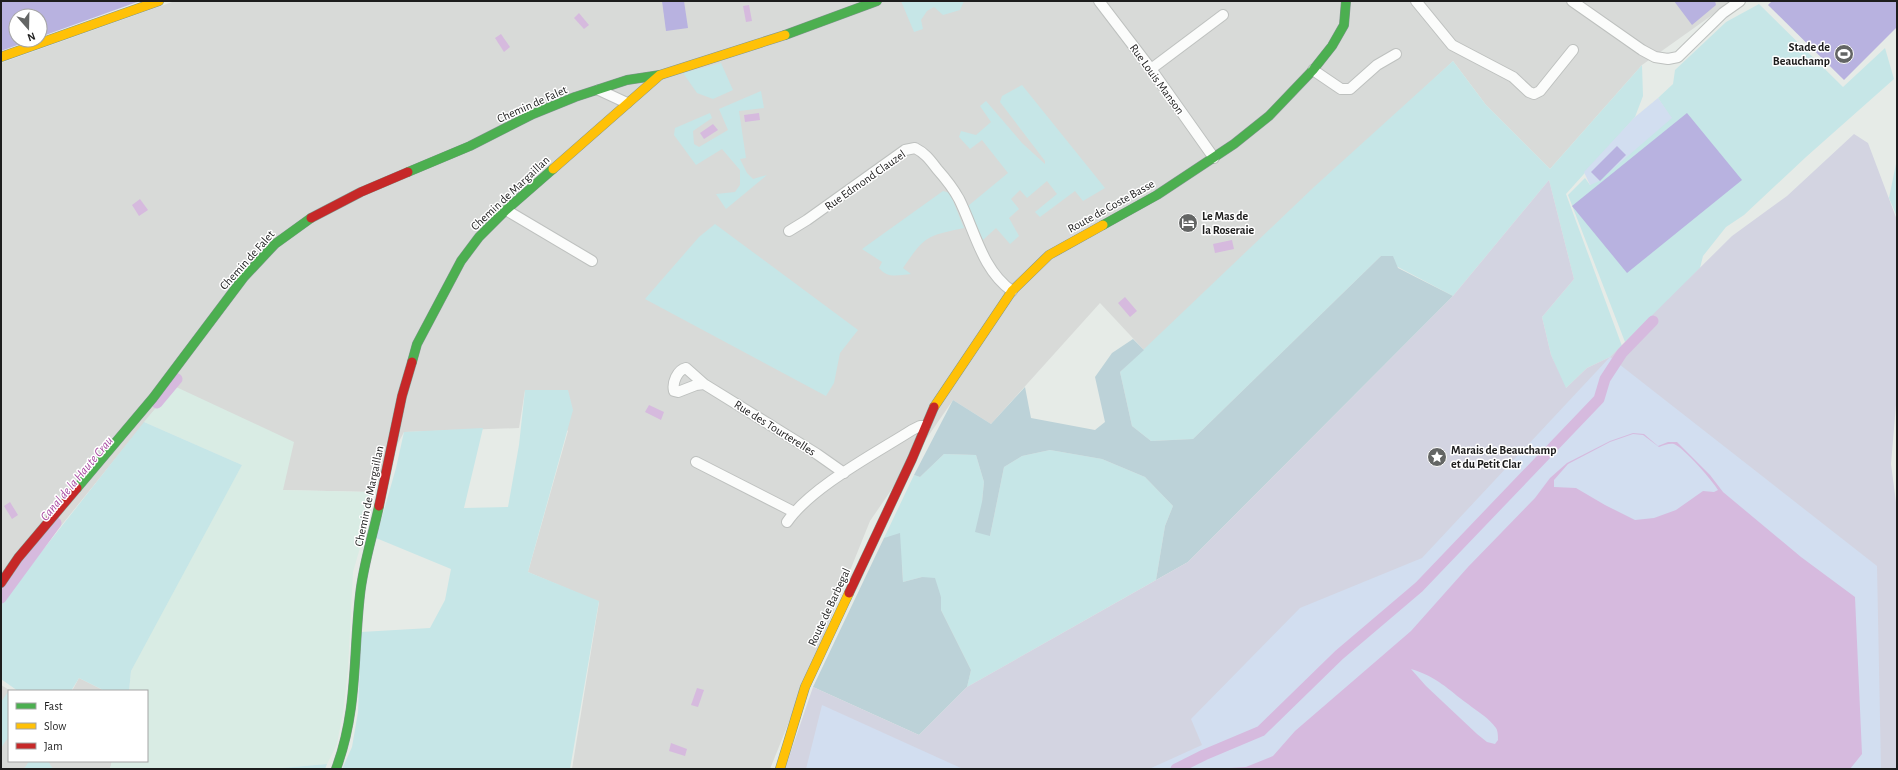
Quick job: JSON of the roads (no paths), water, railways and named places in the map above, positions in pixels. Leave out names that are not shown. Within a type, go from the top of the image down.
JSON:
[{"type":"street","points":[[1,57],[159,1]]},
{"type":"street","name":"Chemin de Margaillan","points":[[336,769],[345,745],[353,702],[360,594],[402,396],[417,344],[461,261],[480,237],[506,210],[660,75],[790,34],[877,1]]},
{"type":"street","name":"Rue Louis Manson","points":[[1099,1],[1151,69],[1214,158]]},
{"type":"street","name":"Route de Coste Basse","points":[[912,459],[925,426],[942,394],[1012,291],[1049,255],[1157,195],[1234,144],[1269,116],[1313,70],[1332,46],[1344,25],[1346,1]]},
{"type":"street","points":[[1416,1],[1452,46],[1513,77],[1529,92],[1534,94],[1540,91],[1573,50]]},
{"type":"street","points":[[1572,1],[1642,50],[1655,57],[1668,59],[1678,57],[1723,13],[1740,1]]},
{"type":"street","points":[[1151,69],[1222,16]]},
{"type":"street","points":[[1313,70],[1340,89],[1350,89],[1377,65],[1396,54]]},
{"type":"street","name":"Chemin de Falet","points":[[1,583],[18,558],[153,398],[244,277],[275,244],[318,213],[361,192],[470,146],[533,114],[575,97],[627,80],[660,75]]},
{"type":"street","points":[[599,90],[627,103]]},
{"type":"street","name":"Rue Edmond Clauzel","points":[[789,231],[807,220],[904,150],[915,148],[924,153],[948,183],[958,198],[986,262],[994,275],[1012,291]]},
{"type":"street","points":[[506,210],[592,261]]},
{"type":"street","name":"Rue des Tourterelles","points":[[704,384],[817,454],[844,473]]},
{"type":"street","points":[[787,522],[794,512],[813,495],[844,473],[912,430],[920,426],[925,426]]},
{"type":"street","name":"Route de Barbegal","points":[[780,769],[805,687],[912,459]]},
{"type":"street","points":[[696,462],[794,512]]},
{"type":"waterway","points":[[1176,769],[1204,755],[1261,731],[1339,655],[1419,587],[1599,399],[1605,379],[1622,353],[1653,321]]},
{"type":"waterway","name":"Canal de la Haute Crau","points":[[157,403],[177,379]]},
{"type":"waterway","name":"Canal de la Haute Crau","points":[[1,598],[56,523]]},
{"type":"place","name":"Stade de Beauchamp","points":[[1844,54]]},
{"type":"place","name":"Le Mas de la Roseraie","points":[[1188,223]]},
{"type":"place","name":"Marais de Beauchamp et du Petit Clar","points":[[1437,457]]}]
